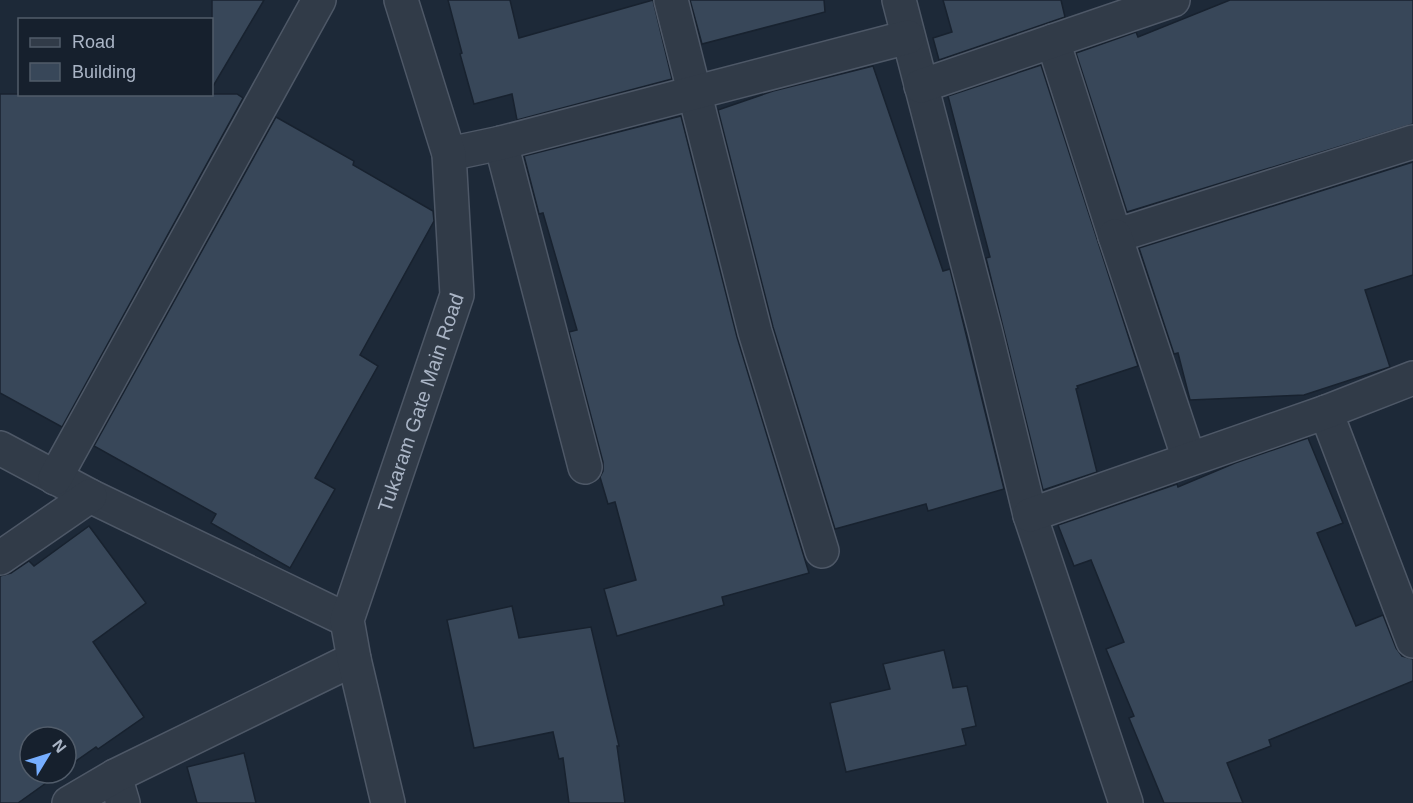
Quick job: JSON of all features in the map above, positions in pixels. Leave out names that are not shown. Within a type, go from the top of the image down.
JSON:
[{"type":"street","points":[[55,478],[319,0]]},
{"type":"street","name":"Tukaram Gate Main Road","points":[[388,803],[347,620],[457,295],[449,154],[401,0]]},
{"type":"street","points":[[670,0],[755,332],[822,551]]},
{"type":"street","points":[[899,0],[985,330],[1030,515],[1126,803]]},
{"type":"street","points":[[921,86],[1173,0]]},
{"type":"street","points":[[449,154],[501,143],[908,37]]},
{"type":"street","points":[[1053,41],[1189,459]]},
{"type":"street","points":[[1115,236],[1413,142]]},
{"type":"street","points":[[501,143],[585,467]]},
{"type":"street","points":[[1030,515],[1326,412],[1413,378]]},
{"type":"street","points":[[1326,412],[1413,641]]},
{"type":"street","points":[[0,448],[90,496],[347,620]]},
{"type":"street","points":[[0,558],[90,496]]},
{"type":"street","points":[[69,803],[119,790],[354,659]]},
{"type":"building","points":[[212,0],[264,0],[213,86],[213,18]]},
{"type":"building","points":[[448,0],[510,0],[519,38],[653,0],[672,79],[517,120],[512,94],[474,104]]},
{"type":"building","points":[[690,0],[824,0],[825,12],[702,44]]},
{"type":"building","points":[[943,0],[1061,0],[1065,17],[939,60],[933,38],[952,32]]},
{"type":"building","points":[[1230,0],[1413,0],[1413,124],[1127,212],[1076,53],[1136,32],[1138,37]]},
{"type":"building","points":[[1041,65],[1138,366],[1077,386],[1097,472],[1043,490],[986,258],[990,257],[948,96]]},
{"type":"building","points":[[873,66],[943,271],[950,269],[1004,489],[928,511],[926,504],[835,529],[773,327],[718,110],[773,91]]},
{"type":"building","points":[[0,94],[18,94],[18,96],[213,96],[213,94],[237,94],[243,98],[62,427],[0,393]]},
{"type":"building","points":[[681,116],[737,337],[809,573],[722,597],[724,605],[617,636],[604,589],[636,580],[615,502],[608,504],[600,477],[603,462],[569,332],[577,330],[543,213],[539,214],[524,156]]},
{"type":"building","points":[[276,117],[354,161],[353,165],[433,211],[434,221],[360,355],[378,366],[315,478],[335,489],[290,568],[211,523],[216,514],[94,446]]},
{"type":"building","points":[[1413,162],[1413,275],[1365,290],[1390,367],[1304,395],[1190,400],[1178,353],[1174,354],[1139,248]]},
{"type":"building","points":[[1308,438],[1343,523],[1317,533],[1356,626],[1383,615],[1396,648],[1402,656],[1413,659],[1413,681],[1269,740],[1271,746],[1227,763],[1243,803],[1164,803],[1129,718],[1134,716],[1106,649],[1124,642],[1091,560],[1074,566],[1058,525],[1177,484],[1178,487],[1235,463]]},
{"type":"building","points":[[89,526],[146,603],[93,642],[144,717],[98,749],[96,747],[78,760],[78,725],[18,725],[18,785],[43,785],[18,803],[0,803],[0,576],[11,573],[29,561],[34,566]]},
{"type":"building","points":[[512,606],[519,638],[591,627],[619,746],[617,746],[625,803],[569,803],[563,758],[559,759],[553,732],[474,748],[447,620]]},
{"type":"building","points":[[944,650],[953,688],[967,686],[976,726],[962,729],[966,745],[846,772],[830,703],[890,689],[883,664]]},
{"type":"building","points":[[244,753],[256,803],[197,803],[187,767]]}]
